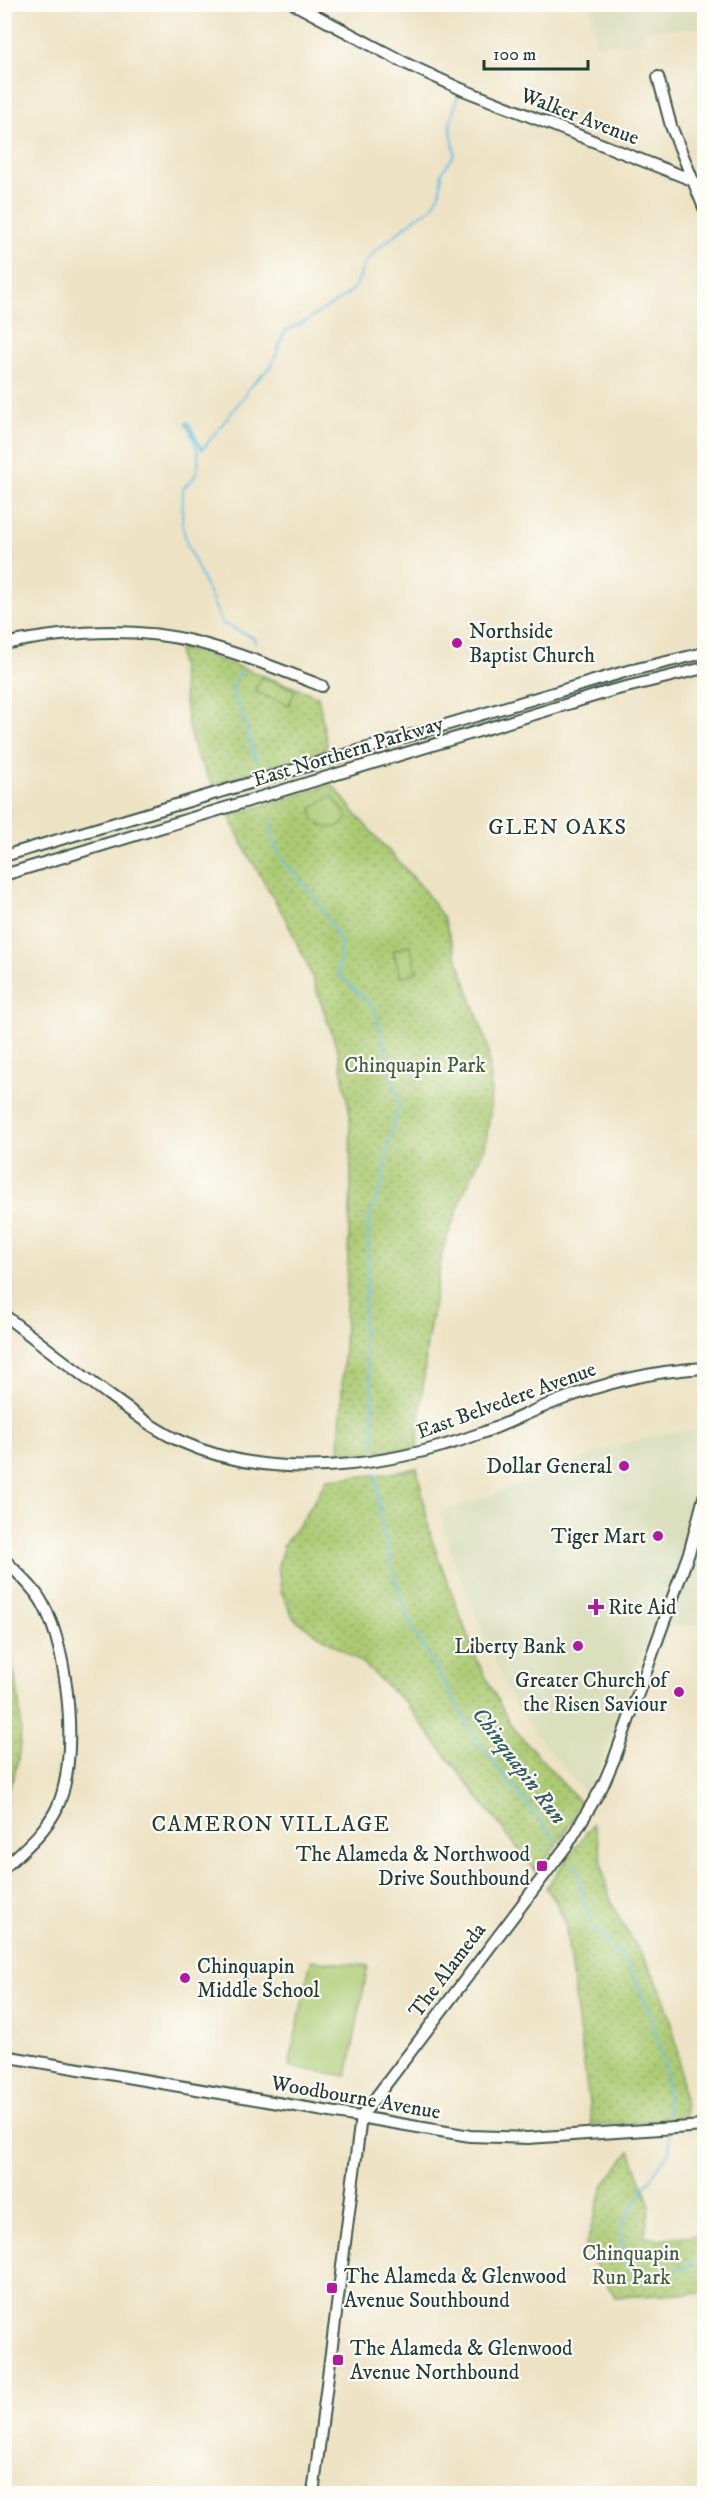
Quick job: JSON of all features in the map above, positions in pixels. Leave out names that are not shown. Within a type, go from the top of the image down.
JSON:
[{"type":"main road","name":"Walker Avenue","points":[[294,4],[407,64],[461,89],[692,180]]},
{"type":"main road","points":[[659,81],[668,116],[705,208]]},
{"type":"main road","points":[[4,644],[53,635],[93,632],[160,636],[212,646],[322,686]]},
{"type":"main road","name":"East Northern Parkway","points":[[4,856],[624,672],[705,653]]},
{"type":"main road","name":"East Northern Parkway","points":[[4,875],[614,690],[705,668]]},
{"type":"main road","name":"East Belvedere Avenue","points":[[4,1315],[136,1415],[181,1442],[221,1456],[293,1465],[350,1463],[408,1455],[479,1434],[552,1403],[609,1383],[664,1372],[705,1368]]},
{"type":"main road","name":"The Alameda","points":[[360,2117],[568,1844],[592,1807],[608,1775],[630,1718],[690,1551],[705,1497]]},
{"type":"main road","points":[[4,1559],[39,1598],[57,1637],[66,1678],[69,1763],[63,1795],[51,1820],[4,1868]]},
{"type":"main road","name":"Woodbourne Avenue","points":[[4,2056],[450,2133],[500,2138],[705,2127]]},
{"type":"main road","points":[[313,2493],[360,2117]]},
{"type":"shaded area","points":[[591,5],[704,5],[704,28],[644,30],[645,43],[595,45]]},
{"type":"shaded area","points":[[702,1428],[692,1505],[704,1504],[704,1624],[651,1628],[601,1764],[586,1794],[517,1709],[504,1684],[451,1554],[440,1512],[474,1502],[609,1448],[661,1434]]},
{"type":"green space","points":[[178,648],[199,652],[318,696],[327,745],[323,751],[213,785],[195,753],[188,725]]},
{"type":"green space","points":[[261,677],[295,690],[289,705],[255,692]]},
{"type":"green space","name":"Chinquapin Park","points":[[332,784],[358,817],[421,886],[443,917],[487,1044],[491,1079],[490,1114],[485,1147],[463,1195],[443,1249],[427,1343],[417,1448],[339,1456],[351,1189],[350,1114],[338,1051],[308,966],[284,916],[247,853],[229,816]]},
{"type":"green space","points":[[332,796],[347,815],[347,819],[339,826],[330,828],[313,819],[312,808]]},
{"type":"green space","points":[[410,945],[417,972],[401,977],[393,951]]},
{"type":"green space","points":[[417,1468],[431,1538],[477,1660],[510,1724],[582,1805],[563,1836],[536,1872],[406,1704],[361,1662],[294,1619],[281,1591],[278,1565],[284,1544],[304,1518],[327,1479],[387,1474]]},
{"type":"green space","points":[[5,1637],[18,1696],[20,1738],[13,1778],[5,1796]]},
{"type":"green space","points":[[593,1824],[613,1905],[656,1980],[672,2023],[686,2119],[592,2126],[565,1922],[555,1900],[546,1888]]},
{"type":"green space","points":[[311,1960],[368,1966],[347,2076],[289,2067]]},
{"type":"green space","name":"Chinquapin Run Park","points":[[630,2151],[650,2205],[644,2237],[658,2239],[704,2234],[704,2293],[615,2297],[585,2248],[604,2184]]},
{"type":"waterway","name":"Chinquapin Run","points":[[255,643],[254,638],[222,623],[187,544],[182,525],[183,489],[192,481],[197,472],[198,458],[193,436],[186,424],[188,422],[202,450],[249,388],[272,365],[285,331],[306,321],[347,295],[356,286],[364,265],[374,252],[417,217],[431,209],[440,193],[442,172],[455,154],[450,124],[458,96]]},
{"type":"waterway","name":"Chinquapin Run","points":[[242,671],[236,678],[232,694],[241,711],[256,760]]},
{"type":"waterway","name":"Chinquapin Run","points":[[271,820],[273,841],[285,864],[313,894],[341,942],[338,974],[375,1009],[399,1104],[389,1140],[382,1184],[368,1221],[368,1275],[363,1324],[364,1348],[373,1391],[374,1445]]},
{"type":"waterway","name":"Chinquapin Run","points":[[376,1474],[381,1521],[395,1580],[412,1627],[479,1744],[556,1840]]},
{"type":"waterway","name":"Chinquapin Run","points":[[574,1863],[579,1871],[584,1905],[596,1931],[630,1967],[649,2011],[665,2068],[669,2123]]},
{"type":"waterway","name":"Chinquapin Run","points":[[669,2132],[669,2152],[643,2189],[621,2227],[623,2253],[627,2266],[657,2273],[675,2270],[704,2259]]},
{"type":"place","name":"Northside Baptist Church","points":[[457,643]]},
{"type":"place","name":"Dollar General","points":[[624,1466]]},
{"type":"place","name":"Tiger Mart","points":[[658,1536]]},
{"type":"place","name":"Rite Aid","points":[[596,1607]]},
{"type":"place","name":"Liberty Bank","points":[[578,1646]]},
{"type":"place","name":"Greater Church of the Risen Saviour","points":[[679,1692]]},
{"type":"place","name":"The Alameda & Northwood Drive Southbound","points":[[542,1866]]},
{"type":"place","name":"Chinquapin Middle School","points":[[185,1978]]},
{"type":"place","name":"The Alameda & Glenwood Avenue Southbound","points":[[332,2288]]},
{"type":"place","name":"The Alameda & Glenwood Avenue Northbound","points":[[338,2360]]},
{"type":"district","name":"GLEN OAKS","points":[[558,826]]},
{"type":"district","name":"CAMERON VILLAGE","points":[[271,1823]]}]
